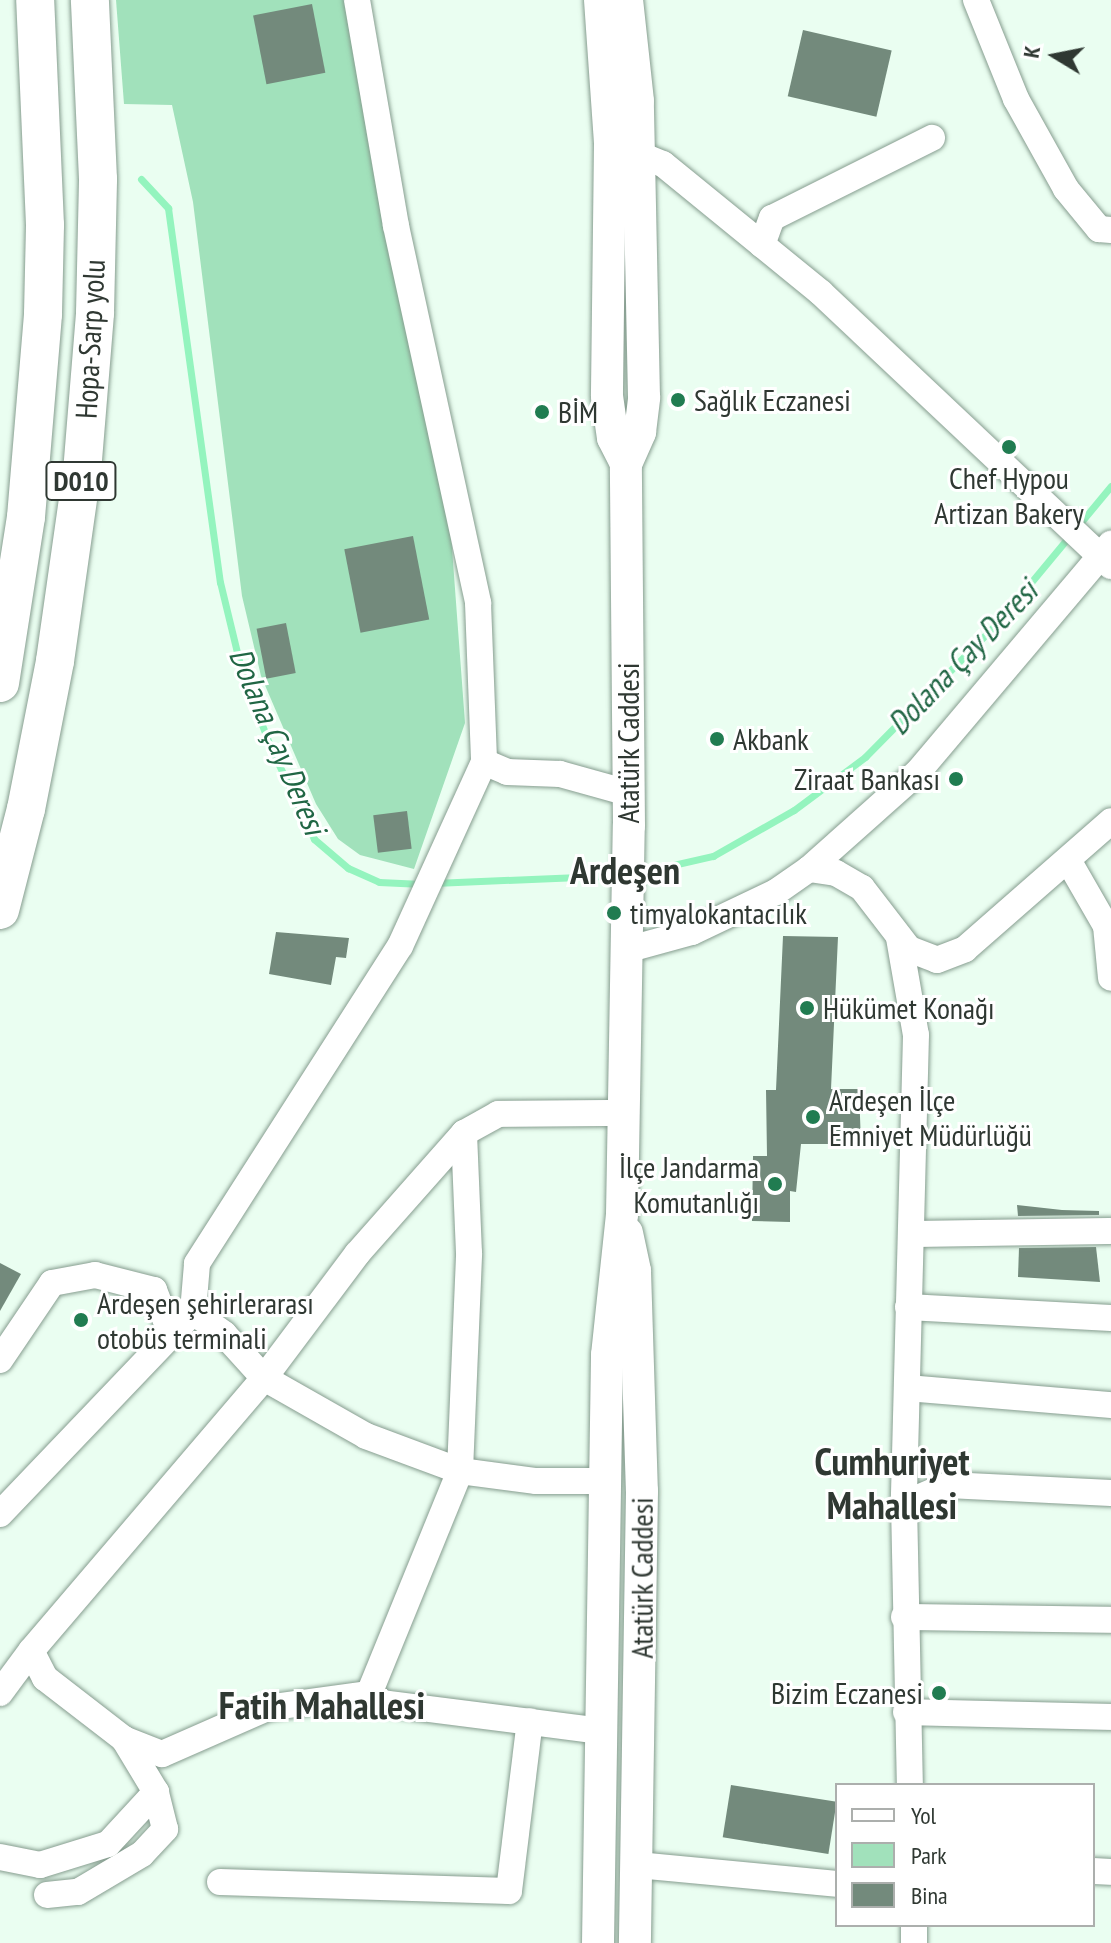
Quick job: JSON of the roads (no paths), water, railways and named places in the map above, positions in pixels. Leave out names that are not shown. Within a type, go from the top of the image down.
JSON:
[{"type":"highway","name":"Hopa-Sarp yolu","points":[[0,683],[26,517],[43,314],[45,225],[35,0]]},
{"type":"highway","name":"Hopa-Sarp yolu","points":[[0,910],[29,795],[75,541],[95,313],[94,44],[90,0]]},
{"type":"main road","name":"Atatürk Caddesi","points":[[600,0],[610,144],[607,396],[613,438],[626,464]]},
{"type":"main road","name":"Atatürk Caddesi","points":[[598,1943],[607,1355],[622,1214],[624,1113],[629,826],[626,464],[640,432],[644,397],[639,169],[627,0]]},
{"type":"main road","name":"Atatürk Caddesi","points":[[622,1214],[635,1271],[640,1356],[635,1943]]},
{"type":"street","points":[[0,1514],[193,1312],[197,1264],[400,946],[484,762],[478,603],[396,226],[357,0]]},
{"type":"street","points":[[976,0],[1016,99],[1066,189],[1099,229],[1111,230]]},
{"type":"street","points":[[762,245],[772,218],[932,138]]},
{"type":"street","points":[[626,950],[692,932],[776,892],[809,869],[918,772],[1103,554],[1056,515],[883,349],[762,245],[657,160],[648,158],[639,169]]},
{"type":"street","points":[[484,762],[507,772],[560,774],[628,793]]},
{"type":"street","points":[[809,869],[836,873],[862,888],[909,949],[937,960],[965,949],[1111,821]]},
{"type":"street","points":[[1068,860],[1106,926],[1111,978]]},
{"type":"street","points":[[899,938],[916,1035],[904,1504],[910,1783]]},
{"type":"street","points":[[0,1693],[31,1651],[264,1378],[357,1254],[464,1133],[498,1114],[624,1113]]},
{"type":"street","points":[[369,1694],[460,1471],[469,1253],[464,1133]]},
{"type":"street","points":[[912,1234],[1111,1231]]},
{"type":"street","points":[[0,1360],[52,1283],[95,1275],[154,1290],[171,1334]]},
{"type":"street","points":[[908,1307],[1111,1318]]},
{"type":"street","points":[[193,1312],[224,1334],[264,1378],[366,1436],[460,1471],[536,1481],[605,1481]]},
{"type":"street","points":[[907,1388],[1111,1405]]},
{"type":"street","points":[[904,1504],[948,1485],[1111,1493]]},
{"type":"street","points":[[904,1617],[1111,1620]]},
{"type":"street","points":[[31,1651],[45,1678],[124,1739],[162,1754],[267,1708],[369,1694],[383,1703],[601,1731]]},
{"type":"street","points":[[906,1712],[1111,1717]]},
{"type":"street","points":[[220,1882],[509,1891],[530,1721]]},
{"type":"street","points":[[47,1895],[78,1892],[142,1854],[165,1829],[156,1792],[124,1739]]},
{"type":"street","points":[[0,1857],[40,1865],[108,1844],[156,1792]]},
{"type":"street","points":[[637,1865],[835,1884]]},
{"type":"waterway","name":"Dolana Çay Deresi","points":[[141,179],[168,208],[220,582],[242,673],[271,748],[314,839],[348,868],[379,882],[422,884]]},
{"type":"waterway","name":"Dolana Çay Deresi","points":[[638,873],[713,856],[794,810],[865,757],[998,622],[1111,486]]},
{"type":"waterway","name":"Dolana Çay Deresi","points":[[434,883],[621,875]]},
{"type":"place","name":"Sağlık Eczanesi","points":[[678,400]]},
{"type":"place","name":"BİM","points":[[542,412]]},
{"type":"place","name":"Chef Hypou Artizan Bakery","points":[[1009,447]]},
{"type":"place","name":"Akbank","points":[[717,739]]},
{"type":"place","name":"Ziraat Bankası","points":[[956,779]]},
{"type":"place","name":"timyalokantacılık","points":[[614,913]]},
{"type":"place","name":"Hükümet Konağı","points":[[807,1008]]},
{"type":"place","name":"Ardeşen İlçe Emniyet Müdürlüğü","points":[[813,1117]]},
{"type":"place","name":"İlçe Jandarma Komutanlığı","points":[[775,1184]]},
{"type":"place","name":"Ardeşen şehirlerarası otobüs terminali","points":[[81,1320]]},
{"type":"place","name":"Bizim Eczanesi","points":[[939,1693]]},
{"type":"district","name":"Ardeşen","points":[[625,870]]},
{"type":"district","name":"Cumhuriyet Mahallesi","points":[[892,1483]]},
{"type":"district","name":"Fatih Mahallesi","points":[[322,1705]]}]
